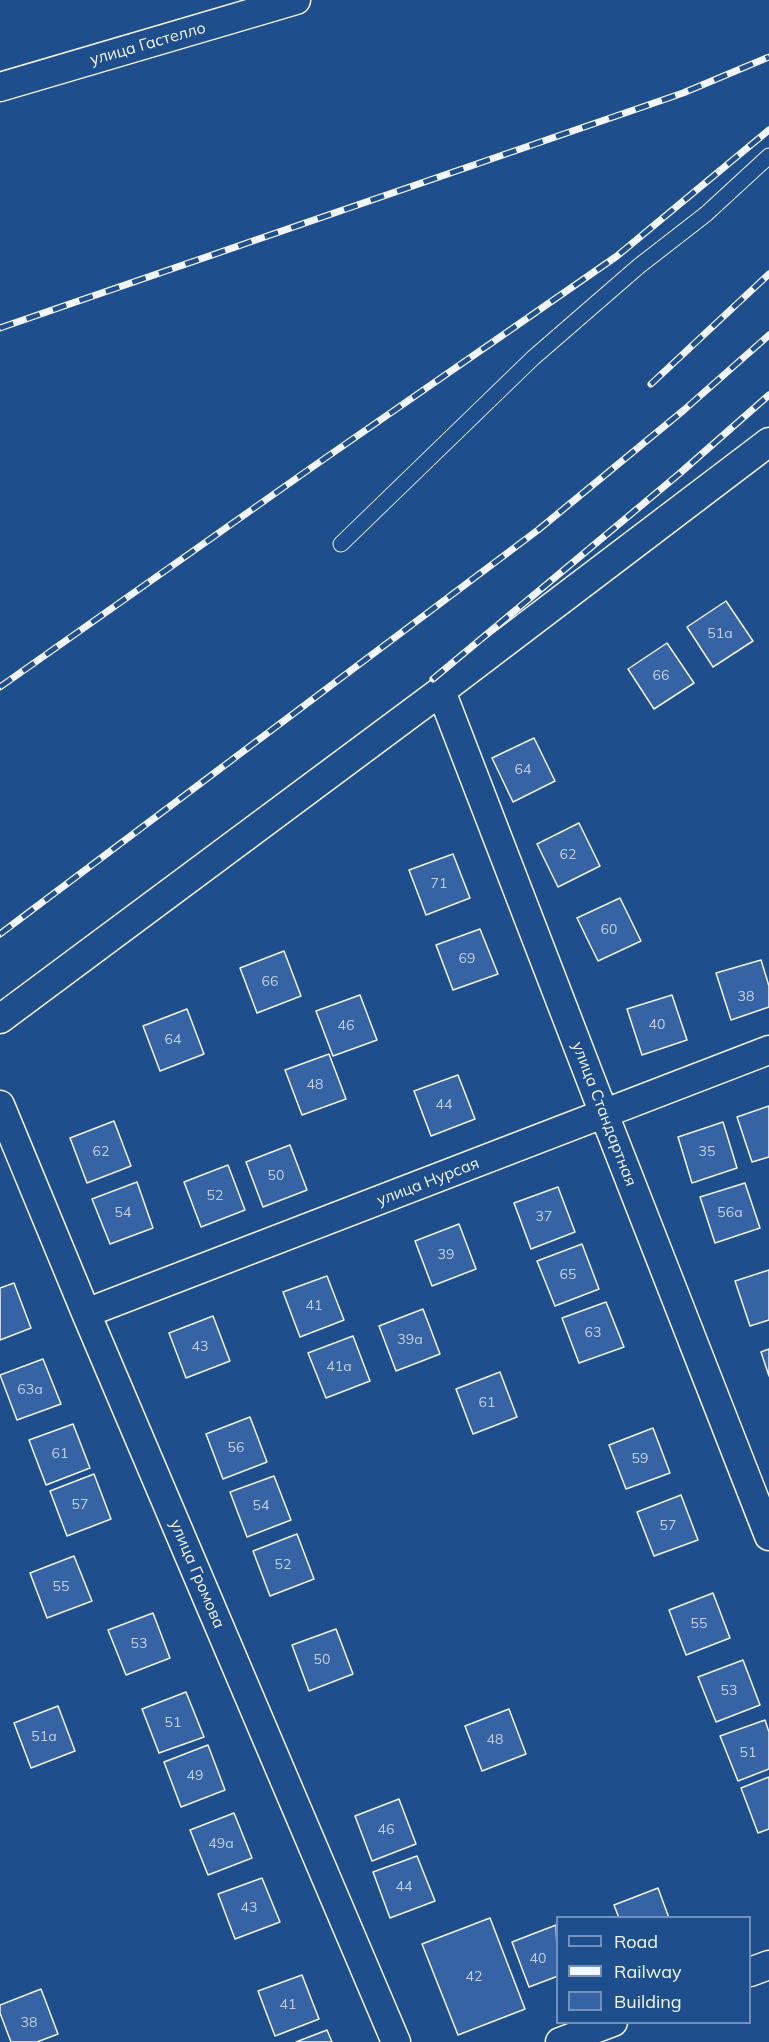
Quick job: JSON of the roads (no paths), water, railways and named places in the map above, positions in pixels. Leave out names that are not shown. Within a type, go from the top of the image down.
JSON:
[{"type":"street","name":"улица Гастелло","points":[[0,87],[296,0]]},
{"type":"street","points":[[0,1019],[441,691],[769,442]]},
{"type":"street","name":"улица Стандартная","points":[[441,691],[603,1114],[769,1536]]},
{"type":"street","name":"улица Нурсая","points":[[86,1313],[769,1050]]},
{"type":"street","name":"улица Громова","points":[[0,1105],[396,2042]]},
{"type":"street","points":[[751,1972],[769,1965]]},
{"type":"street","points":[[560,2042],[608,2024]]},
{"type":"lane","points":[[342,544],[533,358],[639,266],[706,214],[769,156]]},
{"type":"railway","points":[[0,328],[683,93],[769,57]]},
{"type":"railway","points":[[0,687],[617,256],[769,130]]},
{"type":"railway","points":[[651,384],[769,274]]},
{"type":"railway","points":[[0,934],[538,530],[684,410],[769,335]]},
{"type":"railway","points":[[433,679],[679,474],[769,395]]}]
